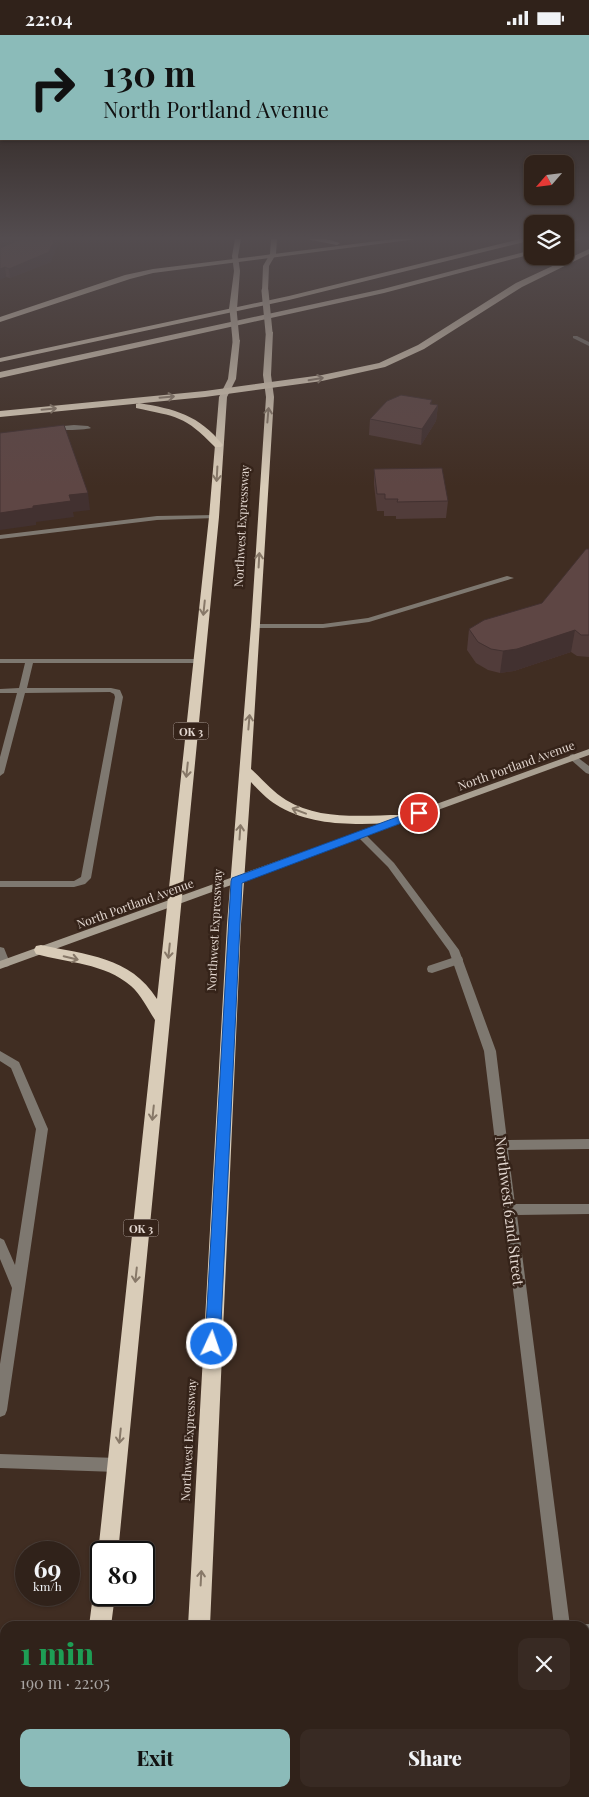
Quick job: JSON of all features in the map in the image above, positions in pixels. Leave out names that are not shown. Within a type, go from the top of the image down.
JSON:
[{"type":"highway","points":[[0,360],[181,321]]},
{"type":"highway","name":"OK 3","points":[[109,1541],[214,517],[223,397],[232,379],[236,340],[234,321]]},
{"type":"highway","points":[[0,375],[246,321]]},
{"type":"highway","name":"Northwest Expressway","points":[[199,1621],[236,881],[256,626],[270,397],[267,375],[269,321]]},
{"type":"highway","points":[[0,414],[226,391],[357,372],[404,357],[461,321]]},
{"type":"highway","points":[[118,403],[159,409],[188,418],[200,425],[218,445]]},
{"type":"highway","points":[[245,770],[280,803],[302,813],[333,819],[400,819]]},
{"type":"highway","points":[[41,950],[102,965],[122,972],[135,982],[162,1019]]},
{"type":"highway","points":[[101,1621],[103,1606]]},
{"type":"main road","name":"North Portland Avenue","points":[[3,964],[589,752]]},
{"type":"street","points":[[575,337],[589,344]]},
{"type":"street","points":[[46,430],[74,427],[88,429]]},
{"type":"street","points":[[0,537],[157,518],[214,517]]},
{"type":"street","points":[[256,626],[322,626],[369,620],[510,578]]},
{"type":"street","points":[[0,661],[198,661]]},
{"type":"street","points":[[0,773],[30,661]]},
{"type":"street","points":[[0,691],[111,690],[117,693],[119,697],[86,878],[82,882],[74,884],[0,884]]},
{"type":"street","points":[[573,757],[589,771]]},
{"type":"street","name":"Northwest 62nd Street","points":[[360,834],[391,865],[454,950],[490,1051],[561,1621]]},
{"type":"street","points":[[0,951],[3,964]]},
{"type":"street","points":[[432,969],[458,961]]},
{"type":"street","points":[[0,1055],[15,1065],[42,1129],[0,1410]]},
{"type":"street","points":[[502,1145],[589,1144]]},
{"type":"street","points":[[510,1210],[589,1209]]},
{"type":"street","points":[[0,1244],[18,1287]]},
{"type":"street","points":[[0,1461],[117,1465]]},
{"type":"building","points":[[401,395],[432,400],[430,404],[438,405],[422,429],[370,419],[387,401]]},
{"type":"building","points":[[64,425],[88,493],[69,495],[71,501],[0,513],[0,433]]},
{"type":"building","points":[[442,468],[448,501],[397,502],[398,499],[385,499],[385,494],[377,494],[374,469]]},
{"type":"building","points":[[586,549],[589,549],[589,635],[581,635],[575,630],[517,649],[503,651],[491,649],[478,642],[469,629],[484,620],[542,603]]},
{"type":"route","points":[[212,1344],[236,881],[419,813]]}]
